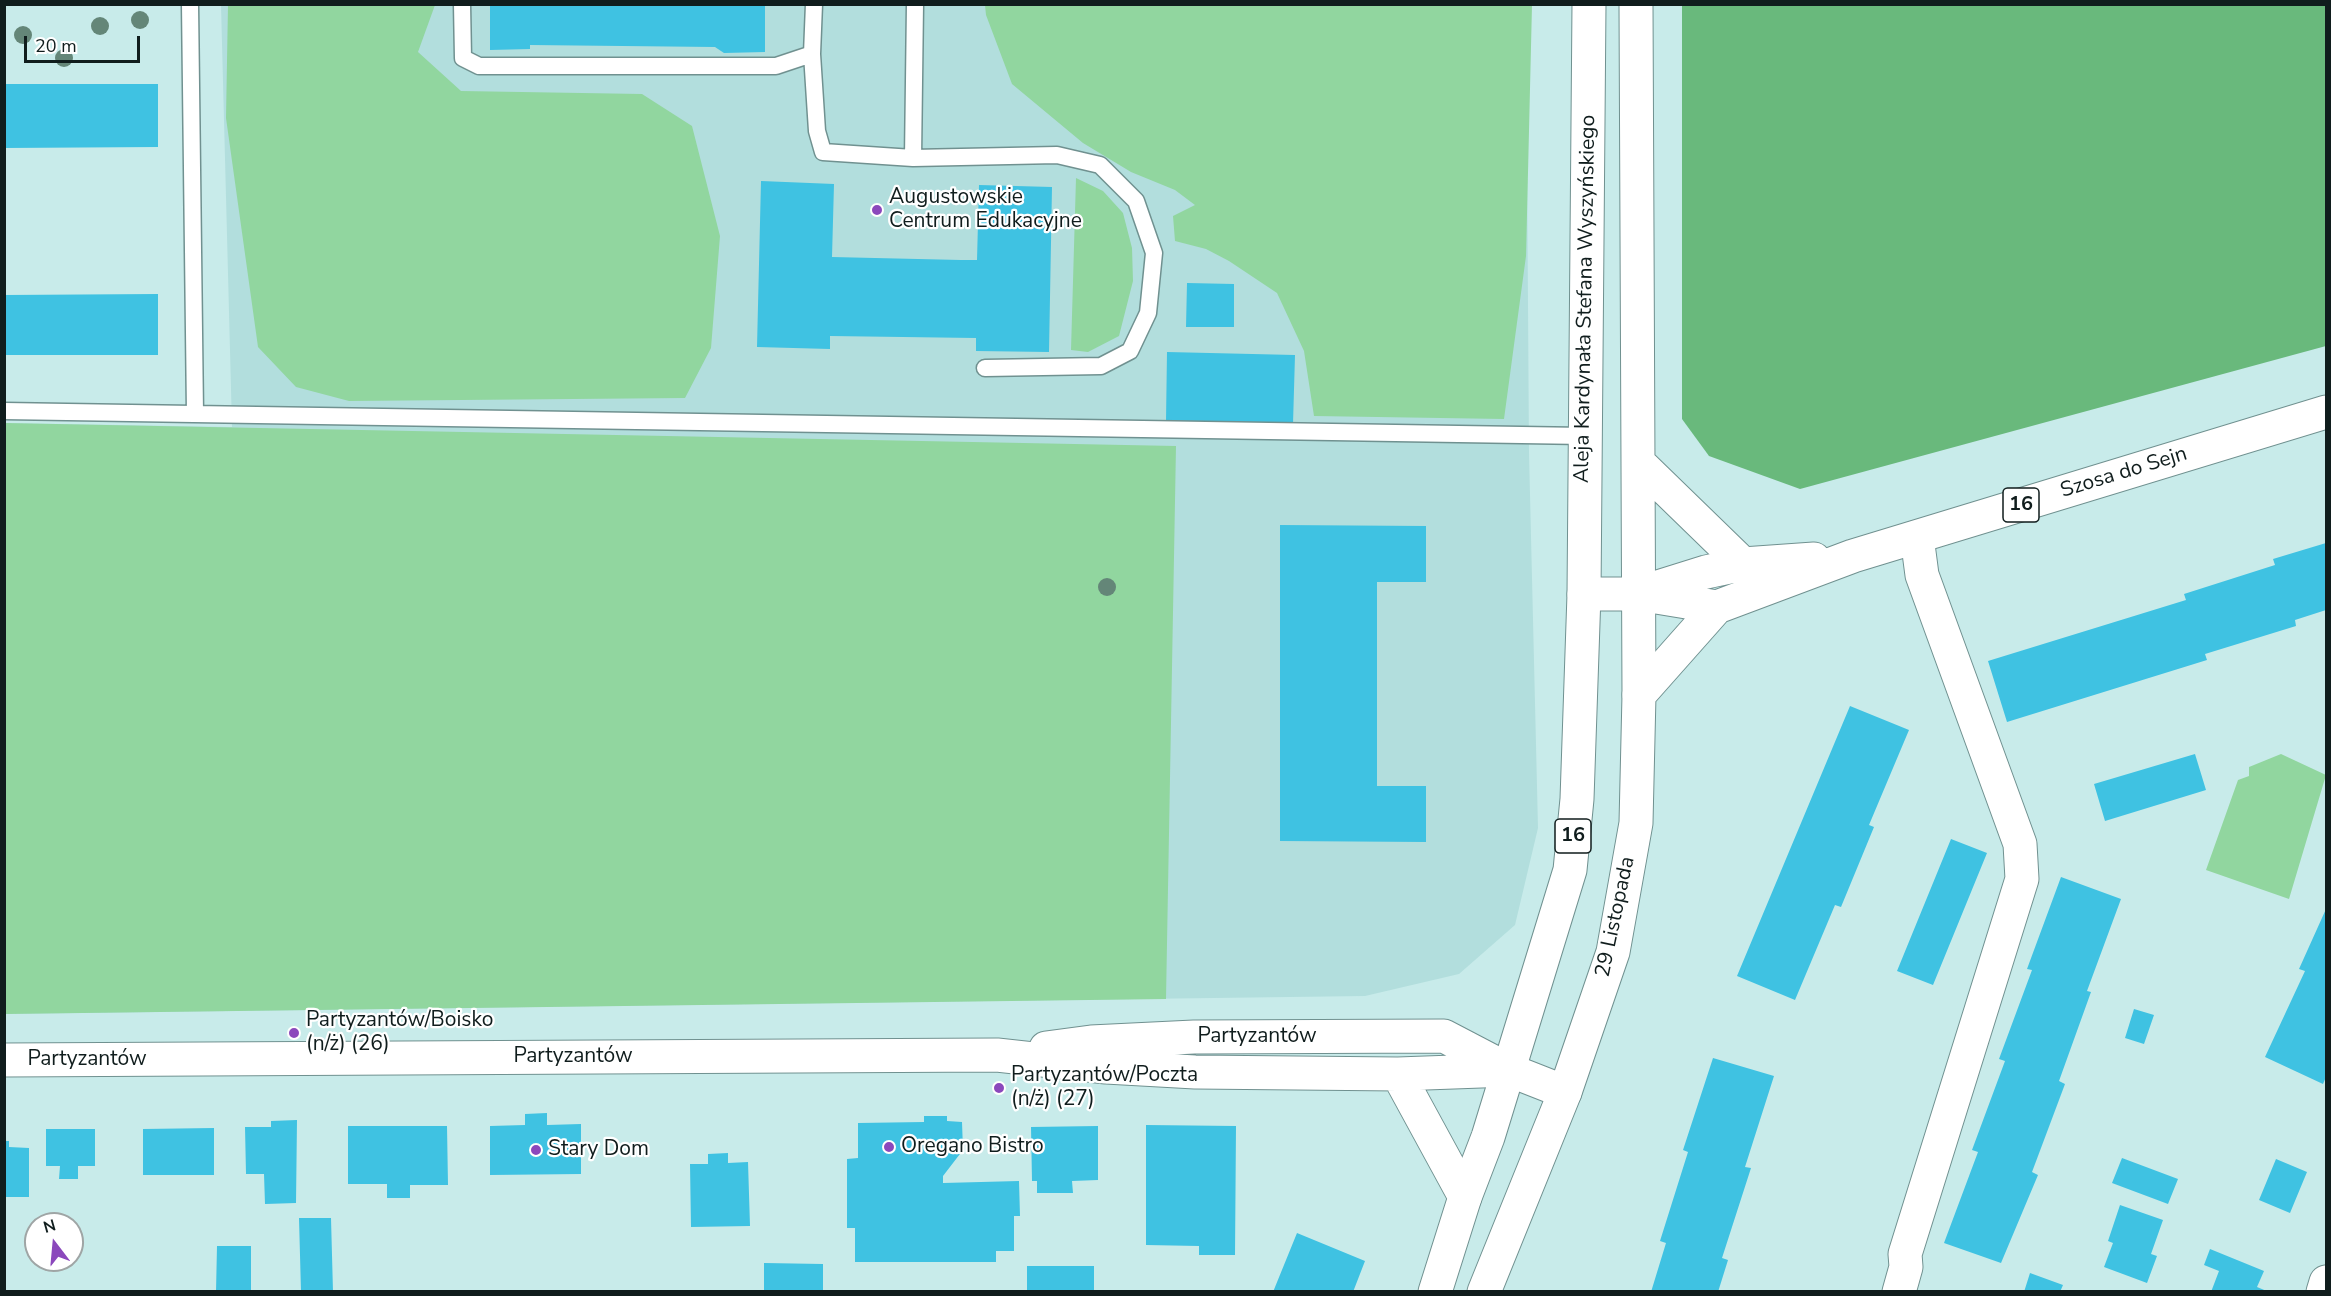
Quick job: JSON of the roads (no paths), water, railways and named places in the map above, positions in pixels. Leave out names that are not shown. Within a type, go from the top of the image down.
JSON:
[{"type":"main road","name":"Aleja Kardynała Stefana Wyszyńskiego","points":[[1584,594],[1589,4]]},
{"type":"main road","points":[[1635,4],[1638,594]]},
{"type":"main road","name":"Szosa do Sejn","points":[[1639,695],[1717,608],[1853,556],[2326,412]]},
{"type":"main road","points":[[1638,462],[1743,564]]},
{"type":"main road","points":[[1899,1292],[1906,1267],[1905,1254],[2022,879],[2020,844],[1922,575],[1917,537]]},
{"type":"main road","name":"Szosa do Sejn","points":[[1638,594],[1706,572],[1743,564],[1853,556]]},
{"type":"main road","name":"Szosa do Sejn","points":[[1584,594],[1638,594],[1717,608]]},
{"type":"main road","name":"16","points":[[1435,1292],[1465,1197],[1488,1137],[1570,870],[1577,799],[1584,594]]},
{"type":"main road","name":"29 Listopada","points":[[1484,1292],[1565,1092],[1613,952],[1635,823],[1639,695],[1638,594]]},
{"type":"main road","name":"Partyzantów","points":[[997,1055],[1091,1042],[1137,1039],[1444,1036],[1509,1070],[1565,1092]]},
{"type":"main road","name":"Partyzantów","points":[[4,1060],[997,1055],[1106,1067],[1195,1072],[1398,1074],[1509,1070]]},
{"type":"main road","points":[[1398,1074],[1465,1197]]},
{"type":"main road","points":[[2323,1292],[2326,1282]]},
{"type":"lane","points":[[190,4],[195,414]]},
{"type":"lane","points":[[462,4],[464,58],[479,66],[776,66],[812,54]]},
{"type":"lane","points":[[814,4],[812,54],[817,131],[823,152],[913,158],[1057,155],[1100,165],[1136,201],[1154,253],[1148,313],[1130,351],[1101,366],[985,368]]},
{"type":"lane","points":[[913,158],[915,4]]},
{"type":"lane","points":[[4,411],[1585,435]]},
{"type":"place","name":"Augustowskie Centrum Edukacyjne","points":[[877,210]]},
{"type":"place","name":"Partyzantów/Boisko (n/ż) (26)","points":[[294,1033]]},
{"type":"place","name":"Partyzantów/Poczta (n/ż) (27)","points":[[999,1088]]},
{"type":"place","name":"Oregano Bistro","points":[[889,1147]]},
{"type":"place","name":"Stary Dom","points":[[536,1150]]}]
